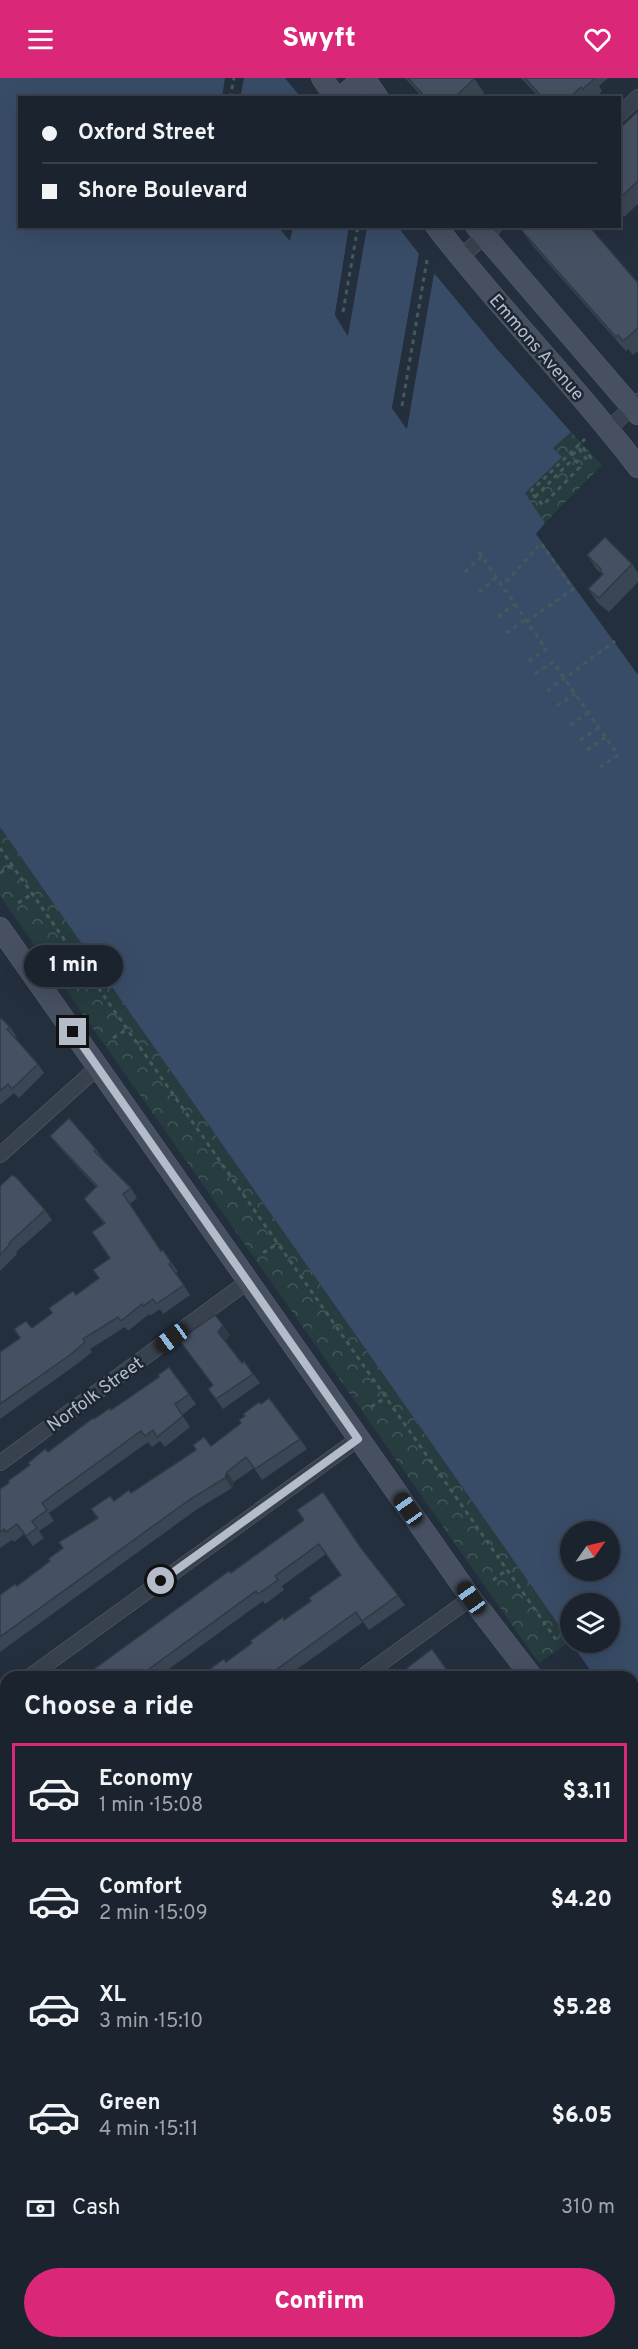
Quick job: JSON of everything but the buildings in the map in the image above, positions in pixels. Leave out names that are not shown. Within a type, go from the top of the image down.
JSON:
[{"type":"main road","points":[[322,78],[336,96]]},
{"type":"main road","points":[[341,96],[364,78],[377,96]]},
{"type":"main road","name":"Emmons Avenue","points":[[437,228],[609,429],[638,467]]},
{"type":"main road","name":"Emmons Avenue","points":[[485,230],[636,407]]},
{"type":"main road","points":[[0,928],[358,1439],[471,1598],[527,1671]]},
{"type":"street","points":[[621,113],[638,97]]},
{"type":"street","points":[[460,258],[485,230]]},
{"type":"street","points":[[609,429],[636,407]]},
{"type":"street","points":[[0,1155],[98,1067]]},
{"type":"street","name":"Norfolk Street","points":[[0,1463],[247,1282]]},
{"type":"street","points":[[37,1671],[358,1439]]},
{"type":"street","points":[[370,1671],[471,1598]]},
{"type":"path","points":[[230,96],[234,78]]},
{"type":"path","points":[[343,312],[358,228]]},
{"type":"path","points":[[402,406],[427,260]]},
{"type":"path","points":[[535,497],[572,455],[579,443],[585,439]]},
{"type":"path","points":[[572,455],[580,467],[543,505],[530,492],[572,455],[579,449],[587,460],[591,458],[579,443]]},
{"type":"path","points":[[506,582],[542,542],[573,589],[506,633]]},
{"type":"path","points":[[465,572],[480,554],[546,650],[528,662]]},
{"type":"path","points":[[478,592],[497,577]]},
{"type":"path","points":[[498,617],[514,604]]},
{"type":"path","points":[[547,691],[615,641]]},
{"type":"path","points":[[535,674],[553,662],[606,737],[618,755],[599,768]]},
{"type":"path","points":[[556,706],[575,694]]},
{"type":"path","points":[[570,724],[588,713]]},
{"type":"path","points":[[580,740],[599,728]]},
{"type":"path","points":[[587,750],[606,737]]},
{"type":"path","points":[[0,848],[557,1641]]},
{"type":"path","points":[[0,873],[12,865]]},
{"type":"path","points":[[18,903],[32,894]]},
{"type":"path","points":[[113,1038],[126,1030]]},
{"type":"path","points":[[263,1252],[277,1244]]},
{"type":"path","points":[[371,1407],[385,1398]]},
{"type":"path","points":[[493,1580],[507,1570]]},
{"type":"green space","points":[[571,432],[602,465],[545,523],[524,493],[562,457],[552,448]]},
{"type":"green space","points":[[0,827],[560,1627],[560,1648],[539,1663],[0,896]]},
{"type":"water","points":[[0,78],[225,78],[222,96],[18,96],[18,228],[279,228],[290,241],[293,228],[349,228],[335,315],[347,335],[367,228],[399,228],[419,254],[392,408],[406,428],[434,273],[497,349],[571,432],[553,448],[562,457],[525,493],[545,523],[536,534],[638,675],[638,1671],[591,1671],[578,1653],[620,1653],[620,1593],[560,1593],[560,1627],[0,827]]},
{"type":"water","points":[[244,78],[285,78],[298,94],[297,96],[240,96]]},
{"type":"pier","points":[[349,228],[352,228],[338,314],[346,328],[364,228],[367,228],[348,336],[335,315]]},
{"type":"pier","points":[[419,254],[421,257],[395,408],[405,421],[432,270],[434,273],[407,429],[392,408]]},
{"type":"route","points":[[73,1032],[358,1439],[161,1581]]}]
